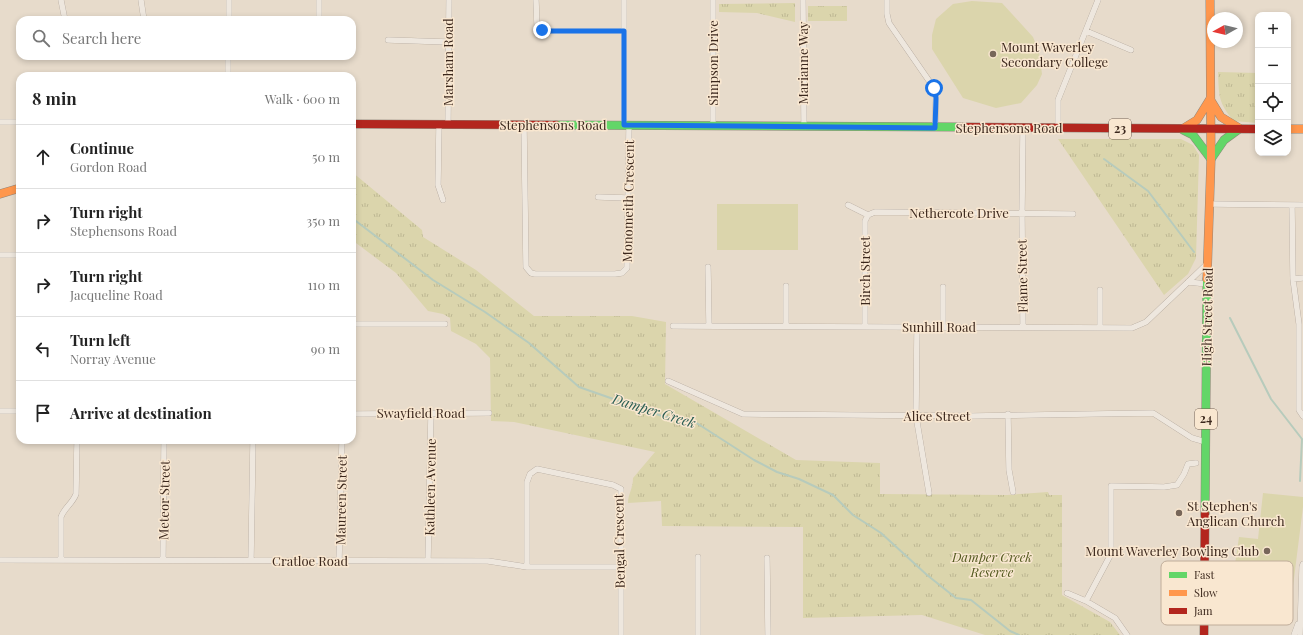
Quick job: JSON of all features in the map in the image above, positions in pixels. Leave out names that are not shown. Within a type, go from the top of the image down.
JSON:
[{"type":"main road","name":"High Street Road","points":[[1205,561],[1207,264],[1211,159],[1210,0]]},
{"type":"main road","points":[[1181,129],[1193,135],[1211,159],[1224,140],[1240,128],[1221,117],[1210,98]]},
{"type":"main road","points":[[1181,129],[1193,125],[1204,110],[1210,98]]},
{"type":"main road","name":"Stephensons Road","points":[[356,124],[1255,129]]},
{"type":"main road","points":[[1291,129],[1303,130]]},
{"type":"main road","points":[[0,194],[16,189]]},
{"type":"main road","name":"High Street Road","points":[[1204,625],[1204,635]]},
{"type":"street","points":[[61,0],[64,16]]},
{"type":"street","points":[[141,0],[143,16]]},
{"type":"street","points":[[229,0],[229,16]]},
{"type":"street","points":[[319,0],[319,16]]},
{"type":"street","name":"Marsham Road","points":[[448,124],[449,0]]},
{"type":"street","points":[[536,0],[536,26],[542,30],[624,31]]},
{"type":"street","name":"Monomeith Crescent","points":[[524,125],[525,262],[528,271],[535,274],[622,273],[627,268],[628,198],[624,0]]},
{"type":"street","name":"Simpson Drive","points":[[712,0],[712,126]]},
{"type":"street","name":"Marianne Way","points":[[803,0],[804,127]]},
{"type":"street","points":[[887,0],[887,14],[889,23],[934,88],[936,98],[935,128]]},
{"type":"street","points":[[1058,128],[1058,100],[1098,0]]},
{"type":"street","points":[[1086,31],[1132,50]]},
{"type":"street","points":[[388,40],[448,42]]},
{"type":"street","points":[[228,60],[228,72]]},
{"type":"street","points":[[0,122],[16,122]]},
{"type":"street","points":[[439,124],[438,185],[443,200]]},
{"type":"street","name":"Flame Street","points":[[1023,128],[1023,327]]},
{"type":"street","points":[[598,197],[628,198]]},
{"type":"street","points":[[1209,204],[1303,205]]},
{"type":"street","points":[[848,205],[868,215]]},
{"type":"street","points":[[1292,205],[1293,279],[1300,324],[1299,410],[1303,416]]},
{"type":"street","name":"Nethercote Drive","points":[[868,215],[874,212],[1073,214]]},
{"type":"street","name":"Birch Street","points":[[865,327],[864,221],[868,215]]},
{"type":"street","points":[[0,255],[16,255]]},
{"type":"street","name":"Sunhill Road","points":[[673,326],[1132,328],[1146,322],[1207,264]]},
{"type":"street","points":[[708,268],[709,326]]},
{"type":"street","points":[[1293,279],[1303,278]]},
{"type":"street","points":[[1188,282],[1207,284]]},
{"type":"street","points":[[786,286],[786,326]]},
{"type":"street","points":[[943,287],[943,327]]},
{"type":"street","points":[[1100,290],[1100,328]]},
{"type":"street","points":[[356,324],[445,324]]},
{"type":"street","points":[[917,327],[916,416],[929,493]]},
{"type":"street","name":"Alice Street","points":[[668,381],[743,414],[916,416],[1153,413],[1192,438],[1206,442]]},
{"type":"street","points":[[0,411],[16,411]]},
{"type":"street","name":"Swayfield Road","points":[[356,414],[489,413]]},
{"type":"street","name":"Kathleen Avenue","points":[[428,561],[431,414]]},
{"type":"street","points":[[1008,414],[1008,470],[1013,492]]},
{"type":"street","points":[[61,560],[62,514],[72,502],[76,494],[77,444]]},
{"type":"street","name":"Meteor Street","points":[[163,560],[164,444]]},
{"type":"street","points":[[251,560],[253,444]]},
{"type":"street","name":"Maureen Street","points":[[340,561],[342,444]]},
{"type":"street","points":[[1086,601],[1111,554],[1111,486],[1164,487],[1177,485],[1188,464],[1196,463]]},
{"type":"street","name":"Bengal Crescent","points":[[527,567],[527,482],[530,474],[537,469],[613,485],[621,489],[621,635]]},
{"type":"street","points":[[698,557],[698,635]]},
{"type":"street","points":[[768,558],[768,635]]},
{"type":"street","name":"Cratloe Road","points":[[0,560],[488,561],[527,567],[620,567]]},
{"type":"street","points":[[1300,635],[1303,564]]},
{"type":"street","points":[[1068,593],[1086,601],[1115,618],[1127,635]]},
{"type":"street","points":[[1294,635],[1300,618]]},
{"type":"green space","points":[[972,1],[1002,3],[1033,37],[1039,52],[1042,74],[1037,85],[1021,103],[996,108],[963,98],[932,49],[932,35],[936,19],[953,4]]},
{"type":"green space","points":[[795,3],[795,22],[757,13],[719,12],[719,4]]},
{"type":"green space","points":[[808,6],[847,6],[847,21],[808,21]]},
{"type":"green space","points":[[1218,72],[1255,73],[1255,123],[1234,121],[1222,104]]},
{"type":"green space","points":[[1058,139],[1181,139],[1193,145],[1199,155],[1196,258],[1188,274],[1164,295]]},
{"type":"green space","name":"Damper Creek Reserve","points":[[356,175],[422,230],[423,237],[476,270],[534,316],[632,316],[666,322],[665,384],[796,460],[880,463],[880,494],[1007,495],[1048,492],[1049,495],[1062,495],[1062,595],[1110,622],[1120,635],[985,635],[922,615],[803,618],[803,527],[662,526],[661,501],[628,503],[633,478],[655,452],[514,422],[491,421],[490,358],[476,344],[451,331],[450,318],[443,314],[428,311],[396,273],[356,243]]},
{"type":"green space","points":[[717,204],[798,204],[798,250],[717,250]]},
{"type":"green space","name":"Mount Waverley Bowling Club","points":[[1263,493],[1303,497],[1293,586],[1293,561],[1235,561],[1239,537],[1258,539]]},
{"type":"waterway","points":[[1104,159],[1148,191],[1194,252]]},
{"type":"waterway","name":"Damper Creek","points":[[356,221],[433,280],[485,312],[529,343],[579,387],[662,416],[695,422],[754,460],[777,472],[799,479],[833,495],[853,515],[881,533],[927,575],[956,598],[971,600],[1010,631],[1019,635]]},
{"type":"waterway","points":[[1230,318],[1271,399],[1302,439],[1300,481]]},
{"type":"traffic: fast","points":[[556,125],[960,127]]},
{"type":"traffic: fast","points":[[1211,159],[1224,140],[1239,129]]},
{"type":"traffic: fast","points":[[1183,130],[1193,135],[1211,159]]},
{"type":"traffic: fast","points":[[1205,514],[1207,279]]},
{"type":"traffic: slow","points":[[1207,279],[1211,159],[1210,0]]},
{"type":"traffic: slow","points":[[1210,99],[1221,117],[1239,128]]},
{"type":"traffic: slow","points":[[1184,128],[1197,120],[1210,99]]},
{"type":"traffic: slow","points":[[1291,129],[1303,129]]},
{"type":"traffic: slow","points":[[0,194],[16,189]]},
{"type":"traffic: jam","points":[[356,124],[556,125]]},
{"type":"traffic: jam","points":[[960,127],[1255,129]]},
{"type":"traffic: jam","points":[[1205,514],[1205,561]]},
{"type":"traffic: jam","points":[[1204,625],[1204,635]]},
{"type":"place","name":"Mount Waverley Secondary College","points":[[993,54]]},
{"type":"place","name":"St Stephen's Anglican Church","points":[[1179,513]]},
{"type":"place","name":"Mount Waverley Bowling Club","points":[[1267,551]]},
{"type":"route","points":[[542,30],[624,31],[624,125],[935,128],[936,98],[934,88]]}]
